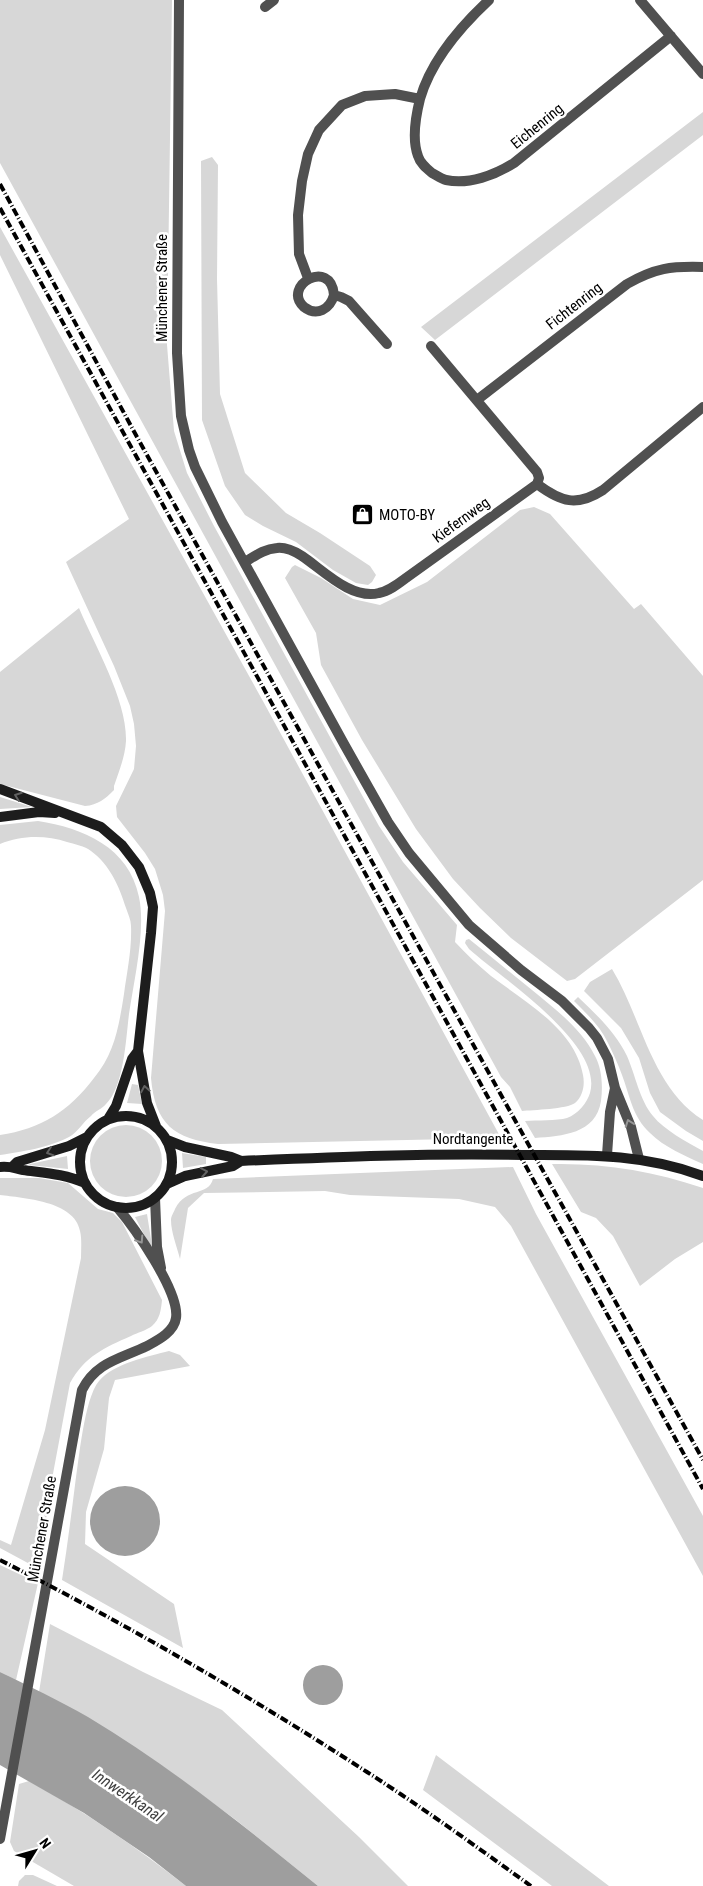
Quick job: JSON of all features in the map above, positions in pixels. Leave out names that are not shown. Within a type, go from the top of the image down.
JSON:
[{"type":"main road","points":[[0,789],[86,820],[112,835],[138,867],[150,893],[153,907],[138,1051],[147,1103],[156,1126],[167,1140],[173,1162],[167,1184],[155,1198],[137,1207],[117,1207],[98,1199],[85,1183],[80,1160],[83,1144],[87,1137],[108,1119],[124,1115],[141,1118],[156,1126]]},
{"type":"main road","points":[[0,817],[38,812],[68,814]]},
{"type":"main road","points":[[108,1119],[116,1106],[132,1059],[138,1051]]},
{"type":"main road","points":[[13,1166],[17,1162],[69,1146],[87,1137]]},
{"type":"main road","name":"Nordtangente","points":[[167,1140],[185,1147],[241,1161],[441,1153],[607,1155],[638,1159],[684,1169],[703,1176]]},
{"type":"main road","name":"Nordtangente","points":[[167,1184],[185,1176],[233,1166],[241,1161]]},
{"type":"main road","points":[[0,1167],[13,1166],[20,1169],[73,1178],[85,1183]]},
{"type":"street","name":"Münchener Straße","points":[[179,0],[177,353],[181,416],[195,467],[214,506],[388,822],[408,854],[468,925],[521,970],[562,1001],[589,1028],[608,1059],[615,1088],[631,1127],[638,1159]]},
{"type":"street","points":[[265,7],[274,0]]},
{"type":"street","name":"Eichenring","points":[[489,0],[460,29],[442,54],[432,71],[420,99],[415,143],[418,157],[425,168],[444,180],[477,179],[497,173],[514,164],[671,36]]},
{"type":"street","points":[[640,0],[703,74]]},
{"type":"street","points":[[308,278],[299,254],[298,215],[302,181],[308,154],[319,130],[342,105],[365,96],[395,94],[420,99]]},
{"type":"street","name":"Fichtenring","points":[[477,400],[627,284],[647,273],[668,268],[703,267]]},
{"type":"street","points":[[313,276],[324,278],[331,285],[334,295],[332,302],[326,309],[314,311],[305,307],[301,302],[299,294],[303,282],[313,276]]},
{"type":"street","points":[[334,295],[341,296],[349,301],[387,344]]},
{"type":"street","points":[[431,346],[537,472],[538,484],[560,499],[574,501],[594,496],[703,407]]},
{"type":"street","name":"Kiefernweg","points":[[245,562],[263,551],[286,548],[295,551],[337,582],[368,594],[377,594],[394,587],[538,484]]},
{"type":"street","points":[[607,1155],[610,1112],[615,1088]]},
{"type":"street","name":"Münchener Straße","points":[[0,1836],[82,1390],[96,1370],[146,1346],[170,1331],[176,1317],[175,1306],[162,1274],[156,1247],[155,1198]]},
{"type":"street","name":"Münchener Straße","points":[[117,1207],[162,1274]]},
{"type":"shaded area","points":[[0,0],[172,0],[167,345],[174,431],[187,473],[214,526],[379,826],[403,862],[457,925],[455,942],[491,976],[547,1018],[570,1044],[578,1059],[584,1079],[582,1094],[575,1103],[558,1108],[522,1111],[510,1087],[501,1077],[0,163]]},
{"type":"shaded area","points":[[703,112],[703,135],[435,340],[421,327]]},
{"type":"shaded area","points":[[212,157],[218,165],[217,279],[220,394],[245,473],[286,513],[370,566],[376,575],[368,585],[356,583],[333,570],[296,542],[245,515],[225,486],[202,420],[201,161]]},
{"type":"shaded area","points":[[0,227],[264,703],[501,1138],[218,1144],[203,1142],[179,1133],[162,1118],[153,1094],[151,1078],[165,911],[163,895],[155,869],[117,817],[116,806],[134,769],[136,746],[134,724],[130,706],[114,666],[66,562],[129,519],[0,255]]},
{"type":"shaded area","points":[[534,507],[550,514],[634,609],[641,604],[703,676],[703,880],[575,979],[567,981],[511,938],[480,908],[453,879],[416,829],[362,740],[321,665],[316,633],[285,578],[295,565],[321,578],[353,599],[380,605],[427,582],[520,510]]},
{"type":"shaded area","points":[[79,608],[116,691],[125,725],[126,741],[114,790],[101,801],[85,806],[0,784],[0,672]]},
{"type":"shaded area","points":[[0,797],[32,807],[0,809]]},
{"type":"shaded area","points":[[38,821],[55,824],[87,835],[115,853],[134,880],[139,897],[141,910],[140,940],[123,1062],[117,1086],[112,1096],[104,1106],[62,1141],[26,1151],[0,1155],[0,1135],[28,1128],[53,1117],[75,1100],[107,1059],[118,1028],[130,952],[131,924],[120,892],[109,869],[91,851],[76,844],[42,837],[16,839],[0,844],[0,825]]},
{"type":"shaded area","points":[[469,939],[558,1012],[575,1028],[589,1046],[599,1066],[602,1095],[598,1112],[585,1127],[566,1134],[535,1138],[525,1121],[563,1119],[575,1114],[582,1108],[589,1097],[590,1074],[582,1054],[566,1034],[525,994],[469,949],[465,943]]},
{"type":"shaded area","points":[[612,969],[659,1071],[685,1106],[703,1120],[703,1141],[660,1112],[650,1093],[639,1058],[621,1028],[584,991],[590,982]]},
{"type":"shaded area","points":[[578,997],[617,1039],[627,1056],[648,1110],[669,1131],[703,1151],[703,1164],[668,1147],[656,1138],[639,1120],[608,1043],[597,1026],[574,1001]]},
{"type":"shaded area","points":[[132,1084],[138,1085],[142,1104],[127,1103]]},
{"type":"shaded area","points":[[126,1125],[146,1131],[156,1141],[162,1161],[156,1181],[146,1191],[126,1197],[106,1191],[96,1181],[90,1161],[96,1141],[106,1131]]},
{"type":"shaded area","points":[[182,1153],[206,1157],[206,1164],[183,1168]]},
{"type":"shaded area","points":[[67,1156],[68,1169],[29,1165],[30,1164]]},
{"type":"shaded area","points":[[552,1164],[591,1165],[629,1169],[703,1188],[703,1242],[675,1259],[640,1286],[613,1236],[596,1218],[581,1212]]},
{"type":"shaded area","points":[[513,1167],[536,1214],[703,1516],[703,1576],[511,1226],[495,1207],[459,1199],[350,1195],[325,1191],[204,1193],[188,1208],[180,1259],[172,1229],[171,1217],[180,1202],[185,1197],[207,1188],[213,1179]]},
{"type":"shaded area","points":[[0,1178],[39,1178],[68,1183],[98,1209],[113,1213],[122,1222],[162,1300],[161,1311],[152,1326],[96,1354],[82,1366],[70,1383],[52,1479],[39,1569],[0,1548],[0,1540],[11,1545],[45,1430],[81,1258],[81,1237],[76,1221],[69,1213],[59,1207],[34,1200],[0,1195]]},
{"type":"shaded area","points":[[147,1214],[153,1252],[135,1217]]},
{"type":"shaded area","points":[[169,1351],[180,1355],[190,1366],[115,1380],[109,1398],[104,1449],[86,1512],[85,1544],[174,1604],[183,1648],[62,1580],[83,1430],[89,1401],[94,1390],[105,1375],[122,1365]]},
{"type":"shaded area","points":[[0,1565],[38,1583],[16,1680],[0,1672]]},
{"type":"shaded area","points":[[50,1624],[222,1710],[359,1837],[408,1886],[318,1886],[236,1820],[165,1768],[87,1717],[39,1692]]},
{"type":"shaded area","points":[[436,1755],[609,1886],[552,1886],[423,1790]]},
{"type":"shaded area","points":[[29,1781],[109,1830],[186,1886],[74,1886],[14,1851],[10,1842],[19,1784]]},
{"type":"shaded area","points":[[25,1875],[33,1875],[57,1886],[18,1886],[19,1881]]},
{"type":"water","points":[[125,1486],[138,1489],[150,1496],[157,1508],[160,1521],[157,1534],[150,1546],[138,1553],[125,1556],[112,1553],[100,1546],[93,1534],[90,1521],[93,1508],[100,1496],[112,1489]]},
{"type":"water","points":[[323,1665],[337,1671],[343,1685],[337,1699],[323,1705],[309,1699],[303,1685],[309,1671]]},
{"type":"water","name":"Innwerkkanal","points":[[0,1672],[88,1717],[148,1756],[234,1819],[318,1886],[186,1886],[149,1857],[84,1813],[0,1765]]},
{"type":"railway","points":[[0,184],[137,437],[703,1460]]},
{"type":"railway","points":[[0,208],[703,1489]]},
{"type":"railway","points":[[0,1560],[140,1635],[277,1715],[409,1800],[531,1886]]},
{"type":"place","name":"MOTO-BY","points":[[363,515]]}]
